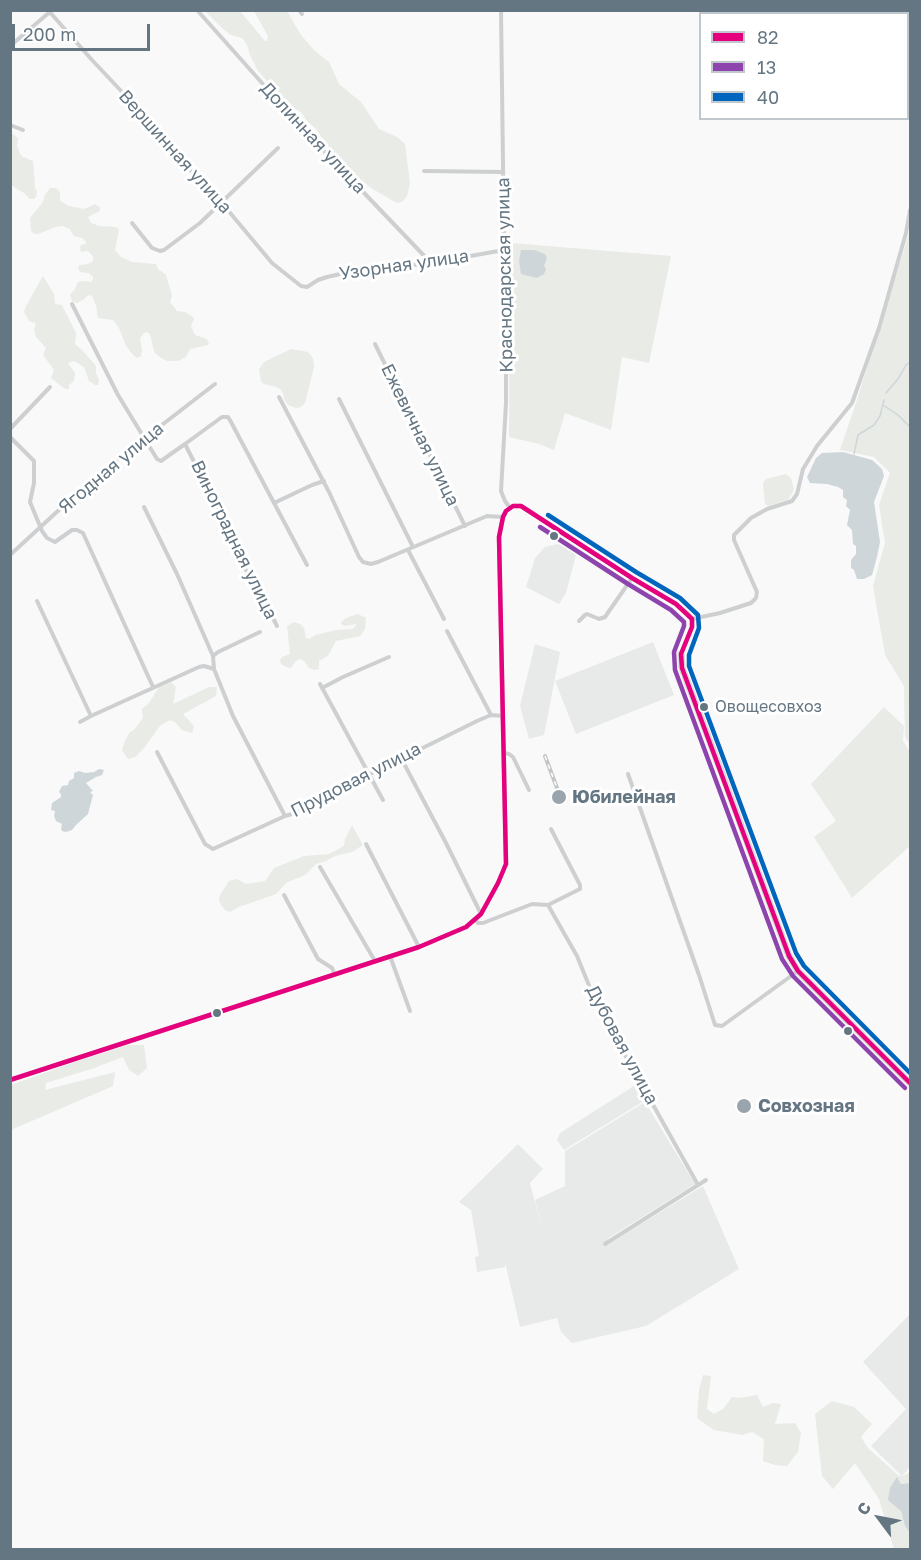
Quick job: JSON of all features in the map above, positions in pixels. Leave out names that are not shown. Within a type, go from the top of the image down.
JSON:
[{"type":"main road","points":[[681,654],[682,668],[789,956],[798,971],[910,1083]]},
{"type":"street","name":"Долинная улица","points":[[197,10],[303,129],[431,263]]},
{"type":"street","name":"Краснодарская улица","points":[[501,10],[506,329],[506,403],[501,491],[510,508]]},
{"type":"street","points":[[10,46],[50,11]]},
{"type":"street","name":"Вершинная улица","points":[[50,11],[272,263],[296,282],[307,287]]},
{"type":"street","points":[[10,125],[23,130]]},
{"type":"street","points":[[132,223],[152,248],[164,250],[212,212],[278,148]]},
{"type":"street","points":[[424,171],[503,172]]},
{"type":"street","points":[[692,619],[751,603],[756,598],[756,592],[734,540],[734,535],[751,518],[767,509],[792,501],[797,494],[803,469],[817,446],[852,404],[879,328],[906,233],[910,210]]},
{"type":"street","name":"Узорная улица","points":[[307,287],[318,280],[349,272],[431,263],[504,250]]},
{"type":"street","points":[[72,304],[123,404],[160,461],[222,417],[228,417],[307,565]]},
{"type":"street","name":"Ежевичная улица","points":[[375,344],[465,526]]},
{"type":"street","name":"Ягодная улица","points":[[10,555],[97,474],[215,384]]},
{"type":"street","points":[[10,429],[50,387]]},
{"type":"street","points":[[279,397],[324,481],[363,562],[371,564],[487,516],[503,517]]},
{"type":"street","points":[[339,399],[444,619]]},
{"type":"street","points":[[10,437],[34,460],[34,483],[30,502],[47,538],[56,542],[72,530],[83,533],[153,687]]},
{"type":"street","name":"Виноградная улица","points":[[185,444],[236,546],[239,559],[261,594],[277,626]]},
{"type":"street","points":[[274,503],[324,481]]},
{"type":"street","points":[[10,1080],[419,947],[466,927],[481,914],[506,864],[499,537],[503,517],[513,506],[521,506],[676,604],[692,619],[692,627],[681,654]]},
{"type":"street","points":[[144,507],[213,656],[214,669],[233,716],[285,816]]},
{"type":"street","points":[[579,621],[587,614],[599,619],[605,617],[632,578]]},
{"type":"street","points":[[37,601],[91,716]]},
{"type":"street","points":[[447,631],[491,715]]},
{"type":"street","points":[[213,656],[260,632]]},
{"type":"street","points":[[383,800],[321,686],[388,657]]},
{"type":"street","points":[[80,722],[199,667],[214,669]]},
{"type":"street","name":"Прудовая улица","points":[[157,752],[205,844],[210,849],[218,848],[292,814],[477,721],[491,715],[503,716]]},
{"type":"street","points":[[504,753],[513,758],[529,790]]},
{"type":"street","points":[[401,758],[481,914]]},
{"type":"street","points":[[628,774],[715,1025],[722,1026],[798,971]]},
{"type":"street","points":[[475,920],[483,923],[532,904],[548,905],[580,889],[551,829]]},
{"type":"street","points":[[366,844],[419,947]]},
{"type":"street","points":[[320,867],[375,961]]},
{"type":"street","points":[[284,896],[318,959],[332,968],[335,975]]},
{"type":"street","name":"Дубовая улица","points":[[548,905],[577,956],[597,1005],[698,1185]]},
{"type":"street","points":[[390,956],[410,1011]]},
{"type":"street","points":[[605,1244],[706,1180]]},
{"type":"shaded area","points":[[205,11],[240,11],[267,41],[268,36],[254,11],[287,11],[301,35],[329,62],[339,84],[361,102],[379,129],[397,137],[405,144],[410,183],[407,196],[403,201],[395,202],[371,188],[345,166],[302,113],[288,104],[258,71],[242,38],[231,35]]},
{"type":"shaded area","points":[[10,132],[18,138],[17,146],[20,154],[33,161],[37,192],[34,199],[30,199],[11,185]]},
{"type":"shaded area","points":[[50,188],[56,188],[60,192],[60,201],[69,206],[84,209],[95,204],[100,207],[100,211],[88,217],[91,223],[119,229],[115,250],[121,257],[132,262],[156,264],[158,269],[166,275],[172,296],[170,302],[177,311],[185,312],[193,317],[191,326],[195,335],[207,339],[209,344],[190,349],[186,357],[178,361],[167,361],[155,353],[147,332],[140,338],[142,351],[141,356],[137,358],[126,346],[113,320],[98,318],[92,296],[88,295],[77,303],[72,301],[70,294],[78,282],[93,280],[89,273],[80,272],[78,268],[80,265],[93,261],[93,256],[88,251],[81,252],[81,245],[87,243],[82,238],[74,236],[70,229],[62,226],[38,234],[31,231],[30,218],[43,202]]},
{"type":"shaded area","points":[[910,230],[910,745],[905,737],[904,686],[885,655],[873,586],[885,543],[879,505],[890,473],[874,457],[840,450]]},
{"type":"shaded area","points":[[510,243],[671,256],[649,363],[622,357],[611,430],[565,413],[554,450],[509,437]]},
{"type":"shaded area","points":[[521,250],[534,250],[545,254],[547,258],[544,274],[537,278],[521,274],[519,261]]},
{"type":"shaded area","points":[[43,276],[54,294],[55,304],[62,305],[76,333],[75,344],[96,366],[98,385],[89,381],[84,367],[74,361],[68,363],[75,373],[74,381],[69,385],[69,389],[65,389],[51,378],[54,370],[43,355],[46,348],[36,337],[34,330],[36,323],[29,321],[24,312]]},
{"type":"shaded area","points":[[291,349],[308,352],[313,358],[314,367],[305,403],[296,408],[288,405],[280,389],[261,381],[259,369],[264,362]]},
{"type":"shaded area","points":[[843,452],[872,460],[882,469],[884,476],[874,502],[880,542],[872,575],[864,579],[857,579],[851,568],[856,546],[853,544],[852,530],[847,525],[850,510],[846,506],[847,500],[843,497],[843,490],[827,484],[810,483],[807,477],[816,458],[822,453]]},
{"type":"shaded area","points":[[786,474],[791,478],[794,490],[789,499],[769,506],[765,504],[763,483],[766,479]]},
{"type":"shaded area","points":[[558,544],[576,555],[566,593],[559,604],[526,587],[535,558],[545,547]]},
{"type":"shaded area","points":[[358,614],[366,618],[365,629],[360,636],[336,641],[328,656],[319,661],[319,669],[309,668],[304,661],[299,659],[291,668],[281,664],[282,657],[290,654],[287,626],[294,622],[300,624],[304,628],[306,638],[309,639],[336,630],[352,629],[356,624],[345,626],[341,622]]},
{"type":"shaded area","points":[[653,642],[674,695],[576,734],[555,681]]},
{"type":"shaded area","points":[[535,644],[560,652],[544,735],[529,739],[520,706]]},
{"type":"shaded area","points":[[171,682],[176,687],[173,704],[209,687],[217,687],[216,696],[183,714],[194,726],[192,733],[182,730],[170,720],[160,726],[135,757],[128,759],[122,750],[130,732],[143,718],[142,709],[149,703],[159,687]]},
{"type":"shaded area","points":[[884,707],[904,726],[903,741],[910,752],[910,846],[852,898],[814,837],[836,821],[811,784]]},
{"type":"shaded area","points":[[99,769],[104,770],[102,775],[86,783],[93,791],[90,792],[93,795],[88,814],[72,830],[62,831],[62,824],[56,821],[55,811],[51,810],[52,803],[61,797],[59,792],[62,786],[68,785],[69,781],[74,778],[74,773],[94,772]]},
{"type":"shaded area","points":[[352,825],[363,845],[352,852],[316,864],[305,875],[286,883],[276,894],[230,912],[221,905],[220,895],[229,881],[237,879],[246,884],[265,881],[274,868],[304,856],[329,854],[344,846]]},
{"type":"shaded area","points":[[127,1045],[144,1045],[147,1068],[138,1076],[129,1070],[123,1057],[46,1083],[45,1090],[115,1072],[113,1086],[11,1130],[11,1085]]},
{"type":"shaded area","points":[[634,1086],[644,1101],[564,1150],[557,1140],[560,1133]]},
{"type":"shaded area","points":[[645,1102],[695,1184],[607,1239],[610,1243],[703,1186],[739,1269],[646,1326],[572,1343],[561,1332],[557,1318],[520,1327],[505,1262],[505,1267],[477,1272],[475,1257],[479,1256],[471,1210],[459,1202],[518,1144],[543,1169],[530,1183],[544,1237],[535,1200],[565,1186],[565,1151]]},
{"type":"shaded area","points":[[910,1314],[910,1467],[902,1476],[871,1446],[906,1409],[863,1362]]},
{"type":"shaded area","points":[[703,1375],[711,1376],[707,1409],[714,1414],[723,1409],[732,1397],[757,1395],[763,1407],[773,1403],[781,1404],[775,1424],[795,1423],[801,1433],[798,1452],[787,1466],[763,1461],[764,1439],[752,1432],[742,1435],[714,1430],[697,1418],[699,1390]]},
{"type":"shaded area","points":[[832,1401],[854,1407],[872,1424],[861,1437],[868,1448],[898,1475],[903,1476],[910,1472],[910,1483],[901,1484],[897,1477],[901,1511],[905,1526],[910,1533],[910,1549],[894,1549],[879,1499],[855,1463],[833,1489],[822,1476],[815,1414]]},
{"type":"shaded area","points":[[897,1477],[901,1484],[910,1483],[910,1533],[905,1526],[901,1511],[888,1500],[890,1488]]},
{"type":"waterway","points":[[886,393],[910,362]]},
{"type":"waterway","points":[[854,454],[858,435],[874,425],[880,416],[884,400]]},
{"type":"waterway","points":[[883,405],[910,427]]},
{"type":"railway","points":[[545,756],[560,796]]},
{"type":"transit line","name":"82","points":[[10,1080],[419,947],[466,927],[481,914],[506,864],[499,537],[506,511],[513,506],[521,506],[676,604],[692,619],[692,627],[681,654],[682,668],[789,956],[798,971],[910,1083]]},
{"type":"transit line","name":"40","points":[[548,515],[680,598],[698,615],[699,628],[689,655],[689,666],[796,953],[804,966],[910,1073]]},
{"type":"transit line","name":"13","points":[[540,527],[671,610],[684,622],[674,652],[675,670],[782,959],[793,976],[905,1088]]},
{"type":"place","name":"Овощесовхоз","points":[[704,707]]},
{"type":"place","name":"Юбилейная","points":[[559,797]]},
{"type":"place","name":"Совхозная","points":[[744,1106]]}]
